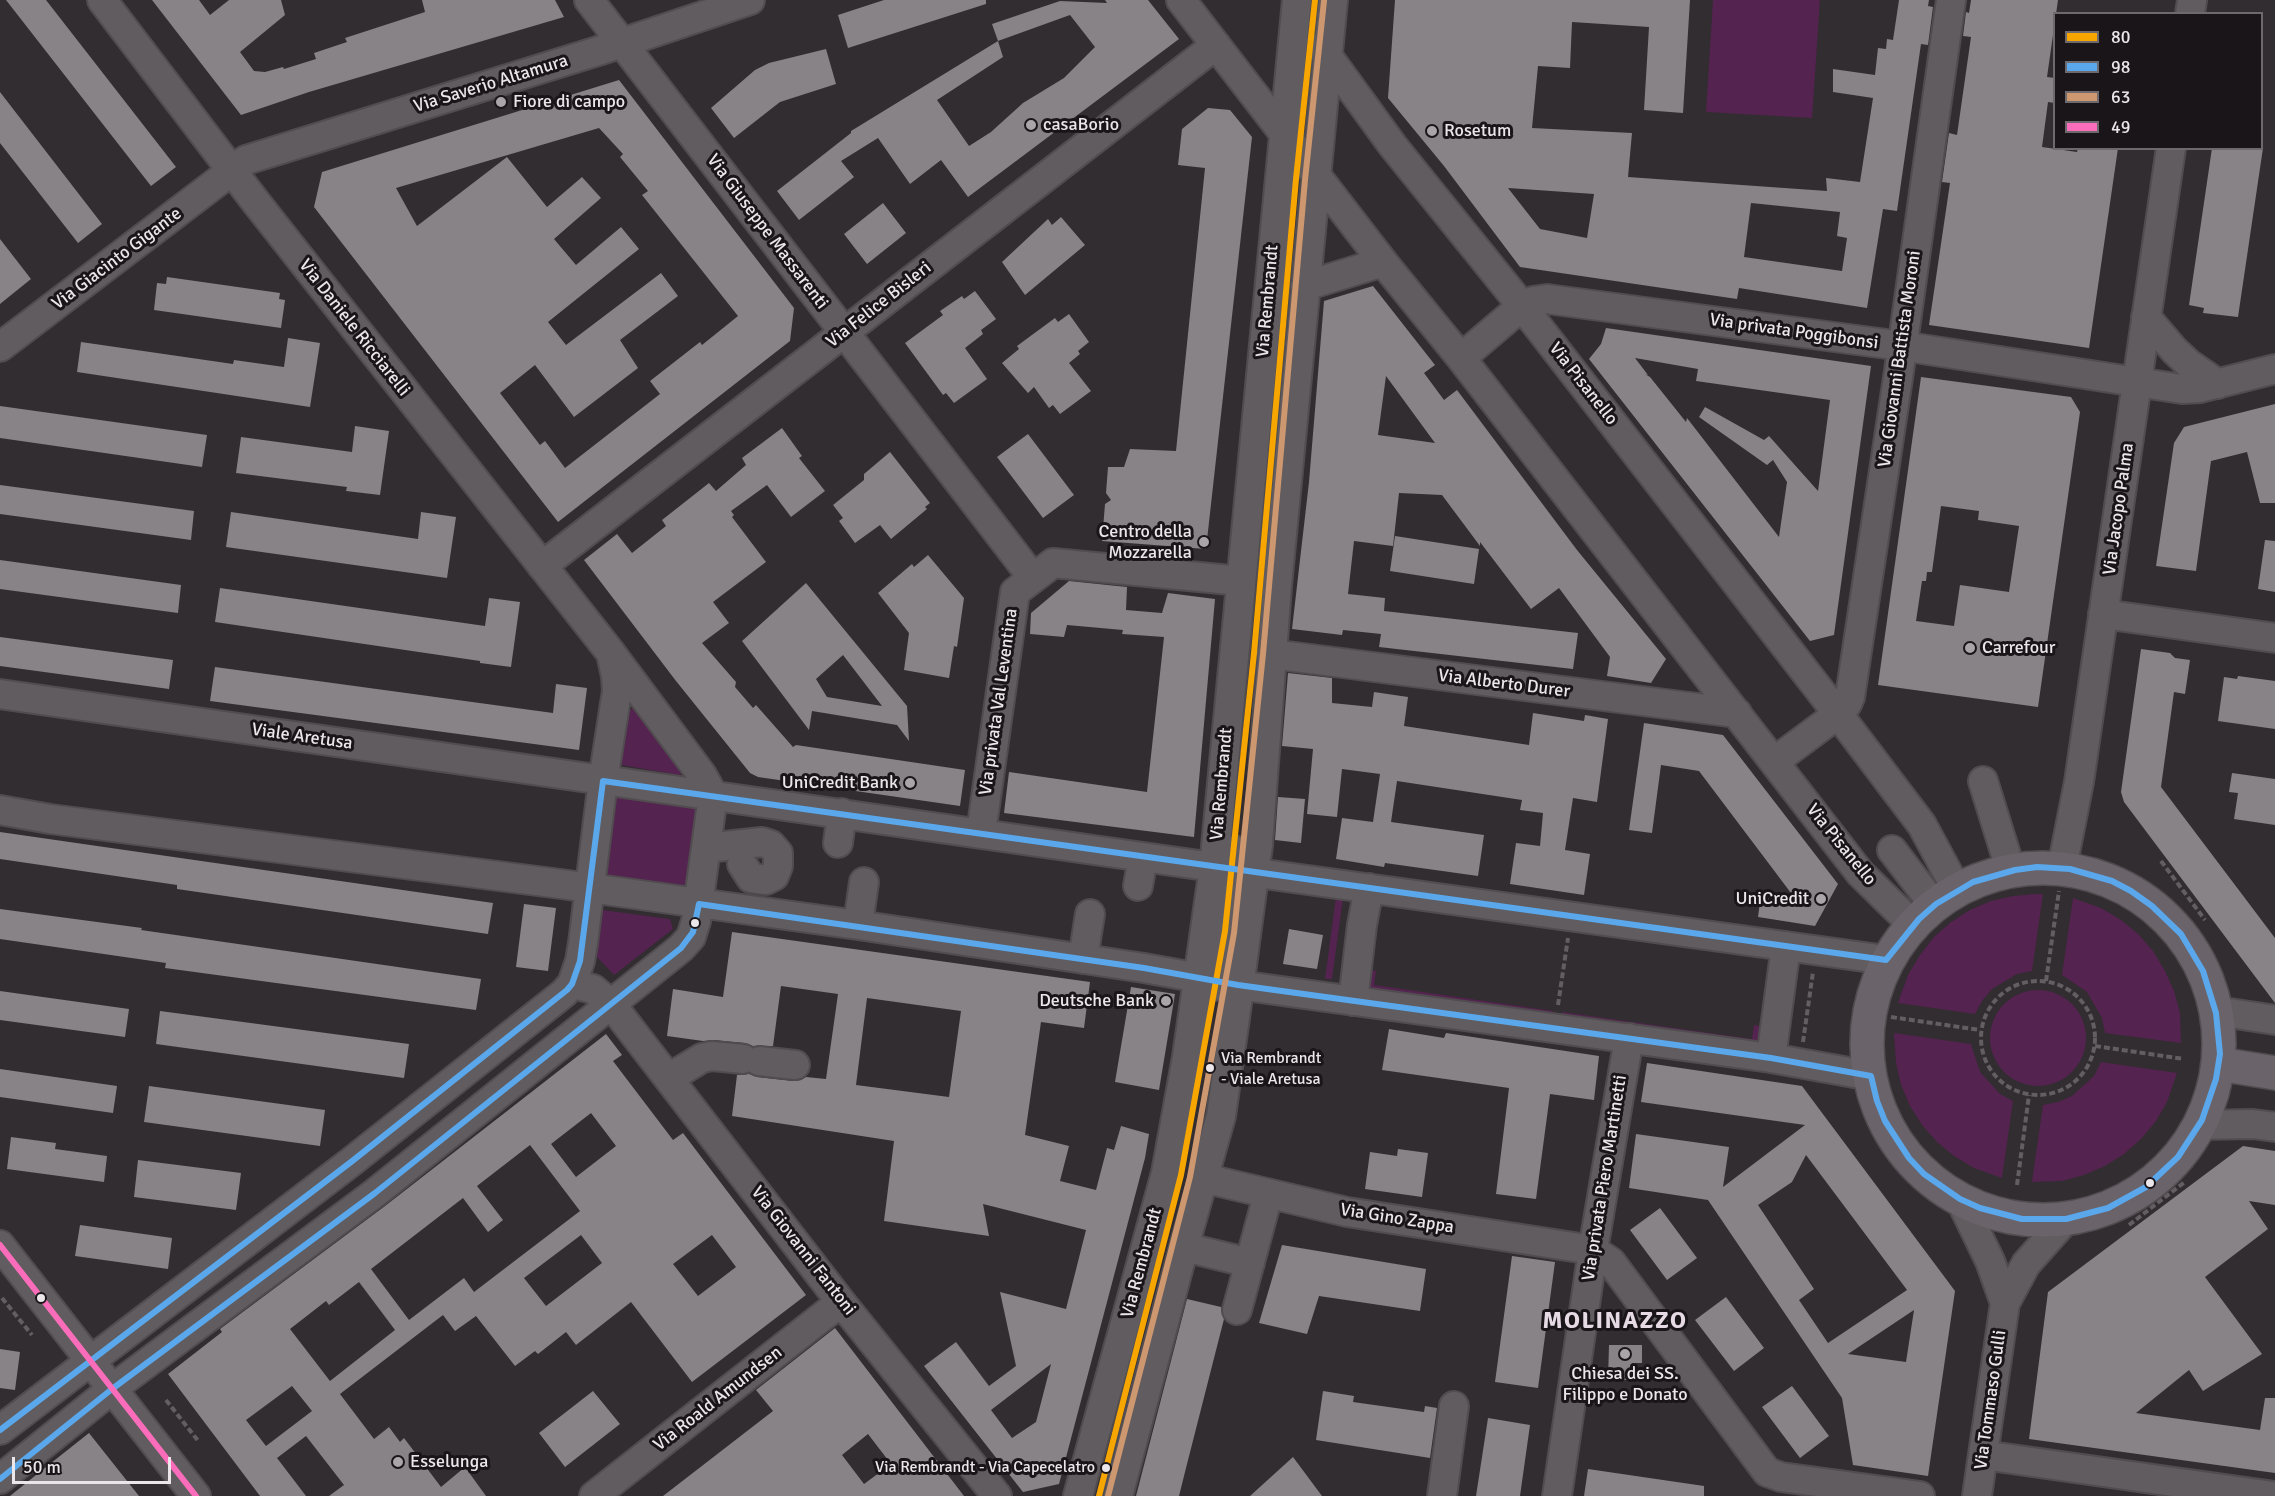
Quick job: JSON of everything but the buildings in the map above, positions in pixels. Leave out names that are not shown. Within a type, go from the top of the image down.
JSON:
[{"type":"main road","points":[[2037,867],[2061,880],[2091,874],[2112,881],[2152,906],[2181,934],[2203,971],[2216,1011],[2219,1064],[2210,1100],[2199,1125],[2178,1157],[2146,1187],[2108,1208],[2066,1219],[2022,1219],[1980,1208],[1960,1199],[1924,1174],[1896,1140],[1877,1101],[1871,1076],[1867,1036],[1870,1014],[1886,960],[1935,907],[2003,872],[2037,867]]},
{"type":"main road","points":[[2219,1064],[2275,1073]]},
{"type":"street","name":"Via Daniele Ricciarelli","points":[[102,0],[262,210],[611,652],[702,775],[712,795]]},
{"type":"street","name":"Via Giuseppe Massarenti","points":[[590,0],[1034,578]]},
{"type":"street","name":"Via Saverio Altamura","points":[[232,170],[246,160],[262,154],[621,43],[750,0]]},
{"type":"street","name":"Via Pisanello","points":[[1181,0],[1383,262],[1461,358],[1775,760],[1860,873],[1935,907]]},
{"type":"street","points":[[1305,17],[1333,0]]},
{"type":"street","name":"Via Giovanni Battista Moroni","points":[[1838,714],[1850,697],[1951,0]]},
{"type":"street","name":"Via Pisanello","points":[[1305,17],[1393,146],[1522,306],[1922,825],[1935,907]]},
{"type":"street","points":[[1300,152],[1305,17]]},
{"type":"street","points":[[1300,152],[1305,17]]},
{"type":"street","name":"Via Felice Bisleri","points":[[542,566],[1216,45]]},
{"type":"street","name":"Via Jacopo Palma","points":[[2061,880],[2079,782],[2170,150]]},
{"type":"street","name":"Via Rembrandt","points":[[1099,1496],[1181,1175],[1217,981],[1271,654],[1305,286],[1300,152]]},
{"type":"street","name":"Via Rembrandt","points":[[1234,869],[1241,581],[1300,152]]},
{"type":"street","name":"Via Rembrandt","points":[[1118,1496],[1221,1116],[1217,981],[1234,869],[1300,152]]},
{"type":"street","name":"Via Giacinto Gigante","points":[[0,347],[205,193],[232,170]]},
{"type":"street","name":"Via Rembrandt","points":[[1305,286],[1383,262]]},
{"type":"street","name":"Via privata Poggibonsi","points":[[1522,306],[1533,301],[1547,299],[1902,346],[2182,389],[2200,388],[2275,369]]},
{"type":"street","points":[[1461,358],[1522,306]]},
{"type":"street","points":[[2146,317],[2189,364],[2218,384]]},
{"type":"street","name":"Via privata Val Leventina","points":[[981,832],[1015,592],[1053,563],[1241,581]]},
{"type":"street","points":[[2103,614],[2275,638]]},
{"type":"street","name":"Via Daniele Ricciarelli","points":[[603,781],[617,691],[611,652]]},
{"type":"street","name":"Via Alberto Durer","points":[[1271,654],[1737,713]]},
{"type":"street","name":"Viale Aretusa","points":[[0,694],[603,781],[1886,960]]},
{"type":"street","points":[[1775,760],[1838,714]]},
{"type":"street","points":[[0,1430],[351,1162],[564,993],[572,984],[580,961],[603,781]]},
{"type":"street","points":[[1976,782],[2003,872]]},
{"type":"street","points":[[0,1479],[112,1389],[375,1193],[687,942],[693,932],[699,904],[712,795]]},
{"type":"street","points":[[0,810],[62,821],[589,888],[858,925],[1353,1001],[1771,1058],[1871,1076]]},
{"type":"street","points":[[838,843],[842,813]]},
{"type":"street","points":[[706,848],[762,842],[771,845],[778,853],[778,866],[774,876],[766,880],[752,878],[742,864]]},
{"type":"street","points":[[1892,850],[1935,907]]},
{"type":"street","points":[[1138,886],[1143,857]]},
{"type":"street","points":[[858,925],[864,882]]},
{"type":"street","points":[[1353,1001],[1360,936],[1369,888]]},
{"type":"street","points":[[1083,959],[1090,914]]},
{"type":"street","points":[[1771,1058],[1786,946]]},
{"type":"street","name":"Via Rembrandt","points":[[1078,1496],[1166,1173],[1187,1058],[1217,981]]},
{"type":"street","name":"Via Giovanni Fantoni","points":[[572,984],[592,990],[611,1004],[841,1302],[997,1496]]},
{"type":"street","points":[[2216,1011],[2275,1020]]},
{"type":"street","name":"Via privata Piero Martinetti","points":[[1557,1496],[1593,1250],[1629,1038]]},
{"type":"street","points":[[669,1078],[702,1058],[712,1056],[795,1065]]},
{"type":"street","points":[[2199,1125],[2253,1124],[2275,1127]]},
{"type":"street","points":[[351,1162],[375,1193]]},
{"type":"street","name":"Via Gino Zappa","points":[[1203,1178],[1347,1212],[1593,1250]]},
{"type":"street","points":[[1237,1310],[1268,1194]]},
{"type":"street","name":"Via Tommaso Gulli","points":[[1960,1199],[1990,1261],[2005,1303]]},
{"type":"street","name":"Via Tommaso Gulli","points":[[1977,1496],[2005,1303],[2026,1264],[2066,1219]]},
{"type":"street","points":[[0,1245],[196,1496]]},
{"type":"street","name":"Via Rembrandt","points":[[1184,1247],[1250,1263]]},
{"type":"street","points":[[1593,1250],[1611,1262],[1767,1472],[1781,1477],[1920,1496]]},
{"type":"street","name":"Via Roald Amundsen","points":[[594,1496],[841,1302]]},
{"type":"street","points":[[1442,1496],[1454,1406]]},
{"type":"street","points":[[1983,1455],[2273,1496]]},
{"type":"path","points":[[2161,861],[2205,920]]},
{"type":"path","points":[[2046,981],[2061,880]]},
{"type":"path","points":[[1557,1015],[1568,936]]},
{"type":"path","points":[[1802,1051],[1813,972]]},
{"type":"path","points":[[2031,981],[2046,981],[2060,985],[2084,1004],[2095,1031],[2095,1046],[2091,1061],[2083,1074],[2072,1084],[2059,1092],[2029,1095],[2002,1084],[1992,1073],[1984,1060],[1980,1030],[1984,1016],[1992,1002],[2003,992],[2031,981]]},
{"type":"path","points":[[1891,1017],[1980,1030]]},
{"type":"path","points":[[2095,1046],[2184,1059]]},
{"type":"path","points":[[2017,1185],[2029,1095]]},
{"type":"path","points":[[2128,1225],[2186,1181]]},
{"type":"path","points":[[2,1298],[32,1335]]},
{"type":"path","points":[[166,1401],[199,1442]]},
{"type":"shaded area","points":[[1713,0],[1820,0],[1812,118],[1706,112]]},
{"type":"shaded area","points":[[633,708],[684,773],[679,775],[621,765],[629,711]]},
{"type":"shaded area","points":[[618,788],[693,799],[698,809],[688,886],[680,893],[607,883],[600,871],[611,797]]},
{"type":"shaded area","points":[[2043,894],[2032,971],[2017,974],[1992,989],[1975,1014],[1898,1003],[1908,975],[1920,955],[1934,937],[1951,922],[1991,901]]},
{"type":"shaded area","points":[[1336,897],[1343,898],[1332,979],[1325,979]]},
{"type":"shaded area","points":[[2073,898],[2101,908],[2121,920],[2153,951],[2174,991],[2180,1013],[2181,1043],[2105,1033],[2102,1018],[2087,992],[2062,975]]},
{"type":"shaded area","points":[[602,910],[670,919],[673,929],[614,975],[595,955]]},
{"type":"shaded area","points":[[1370,970],[1376,971],[1374,985],[1553,1011],[1552,1017],[1361,990]]},
{"type":"shaded area","points":[[2038,990],[2056,994],[2072,1004],[2082,1020],[2086,1038],[2082,1056],[2072,1072],[2056,1082],[2038,1086],[2020,1082],[2004,1072],[1994,1056],[1990,1038],[1994,1020],[2004,1004],[2020,994]]},
{"type":"shaded area","points":[[1562,1012],[1752,1039],[1754,1025],[1759,1026],[1765,1033],[1763,1047],[1561,1018]]},
{"type":"shaded area","points":[[1894,1033],[1971,1044],[1980,1072],[2000,1094],[2013,1101],[2002,1178],[1974,1168],[1954,1156],[1922,1125],[1901,1085],[1896,1063]]},
{"type":"shaded area","points":[[2101,1062],[2177,1073],[2167,1102],[2156,1121],[2141,1139],[2124,1154],[2105,1166],[2062,1181],[2032,1182],[2043,1105],[2072,1096],[2094,1076]]},
{"type":"transit line","name":"80","points":[[1099,1496],[1181,1175],[1225,931],[1254,653],[1296,179],[1315,0]]},
{"type":"transit line","name":"63","points":[[1108,1496],[1190,1177],[1234,933],[1263,654],[1305,180],[1324,1]]},
{"type":"transit line","name":"98","points":[[0,1430],[351,1162],[567,990],[572,984],[580,961],[603,781],[1886,960],[1919,919],[1936,904],[1973,882],[2015,870],[2037,867],[2070,869],[2112,881],[2131,891],[2152,906],[2181,934],[2203,971],[2216,1013],[2220,1054],[2216,1079],[2202,1120],[2178,1157],[2146,1187],[2108,1208],[2066,1219],[2022,1219],[1980,1208],[1960,1199],[1924,1174],[1909,1158],[1885,1121],[1871,1076],[1771,1058],[1238,985],[1144,968],[699,904],[693,932],[681,948],[375,1193],[112,1389],[0,1479]]},
{"type":"transit line","name":"49","points":[[0,1245],[196,1496]]},
{"type":"place","name":"Fiore di campo","points":[[501,102]]},
{"type":"place","name":"casaBorio","points":[[1031,125]]},
{"type":"place","name":"Rosetum","points":[[1432,131]]},
{"type":"place","name":"Centro della Mozzarella","points":[[1204,542]]},
{"type":"place","name":"Carrefour","points":[[1970,648]]},
{"type":"place","name":"UniCredit Bank","points":[[910,783]]},
{"type":"place","name":"UniCredit","points":[[1821,899]]},
{"type":"place","name":"Deutsche Bank","points":[[1166,1001]]},
{"type":"place","name":"Via Rembrandt - Viale Aretusa","points":[[1210,1068]]},
{"type":"place","name":"Chiesa dei SS. Filippo e Donato","points":[[1625,1354]]},
{"type":"place","name":"Esselunga","points":[[398,1462]]},
{"type":"place","name":"Via Rembrandt - Via Capecelatro","points":[[1106,1468]]},
{"type":"district","name":"MOLINAZZO","points":[[1615,1322]]}]
